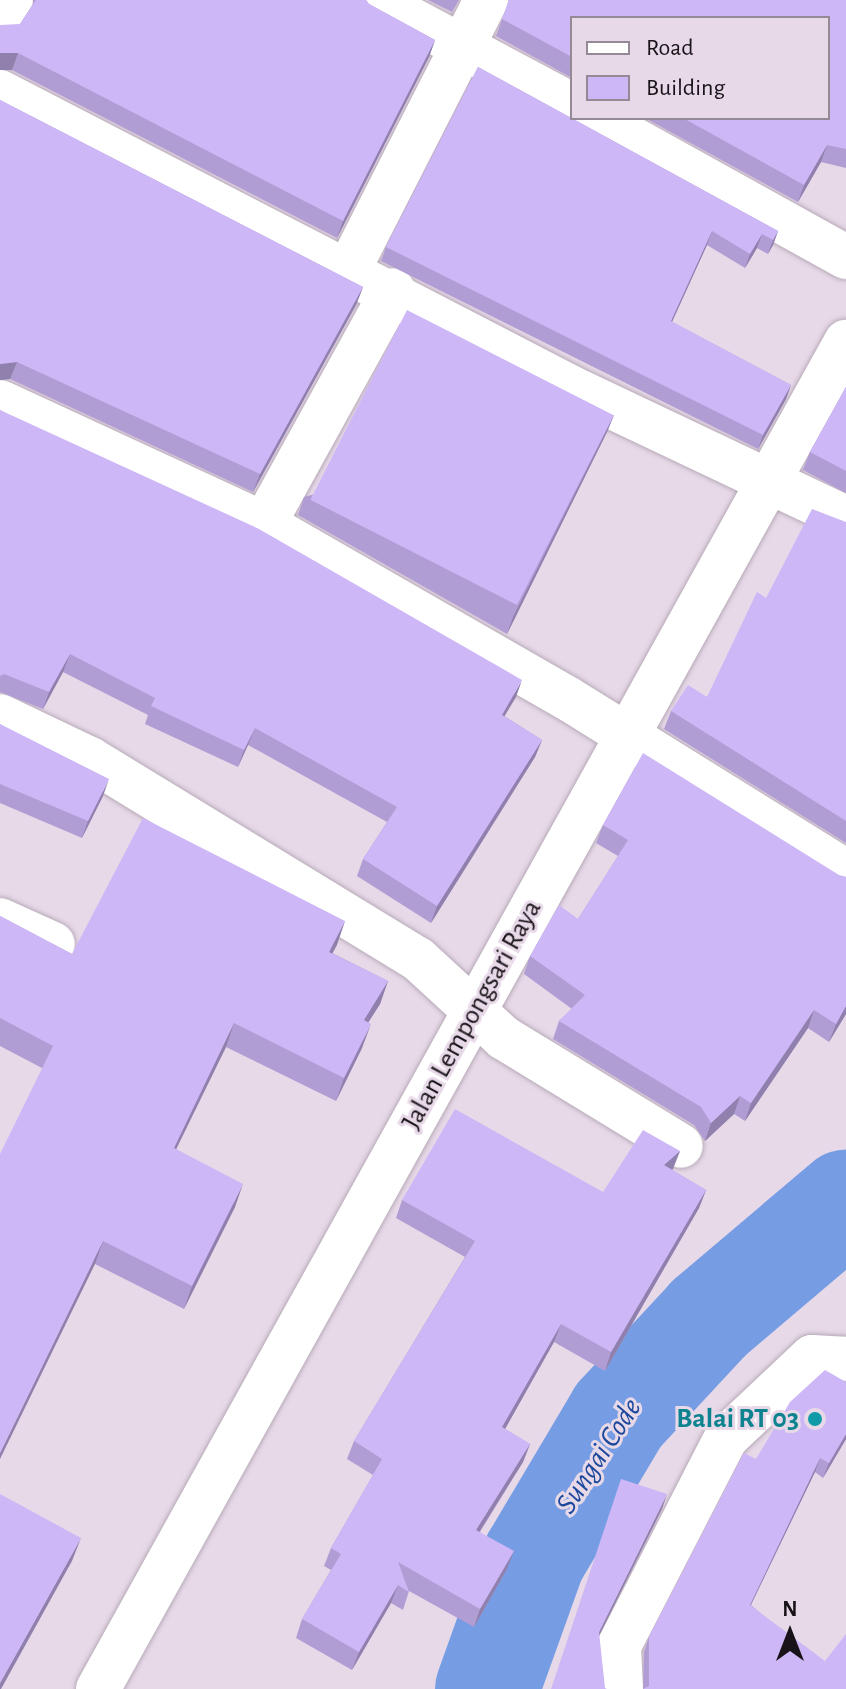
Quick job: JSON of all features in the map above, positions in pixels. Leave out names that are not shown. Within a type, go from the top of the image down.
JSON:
[{"type":"street","points":[[0,20],[11,0]]},
{"type":"street","points":[[375,0],[570,104]]},
{"type":"street","points":[[350,267],[486,0]]},
{"type":"street","points":[[0,92],[350,267],[570,387],[846,518]]},
{"type":"street","points":[[599,120],[846,257]]},
{"type":"street","points":[[264,524],[393,290]]},
{"type":"street","name":"Jalan Lempongsari Raya","points":[[98,1689],[627,738],[767,478],[846,342]]},
{"type":"street","points":[[0,402],[264,524],[627,738],[846,872]]},
{"type":"street","points":[[0,716],[90,759],[418,959],[474,1012],[681,1146]]},
{"type":"street","points":[[0,920],[53,944]]},
{"type":"street","points":[[621,1689],[619,1646],[726,1438],[812,1357],[846,1359]]},
{"type":"building","points":[[36,0],[366,0],[435,40],[343,221],[18,53],[0,53],[0,25],[20,24]]},
{"type":"building","points":[[509,0],[846,0],[846,149],[827,145],[804,185],[687,120],[830,120],[830,16],[570,16],[570,56],[502,19]]},
{"type":"building","points":[[478,67],[778,231],[773,240],[762,234],[750,254],[712,231],[671,321],[791,385],[763,435],[386,247]]},
{"type":"building","points":[[0,100],[363,287],[260,474],[17,362],[0,364]]},
{"type":"building","points":[[407,310],[614,415],[517,605],[310,500]]},
{"type":"building","points":[[846,387],[846,471],[810,452]]},
{"type":"building","points":[[0,410],[259,529],[522,680],[502,715],[542,740],[437,906],[363,859],[397,807],[255,728],[244,750],[151,706],[155,698],[70,654],[49,692],[4,674],[0,676]]},
{"type":"building","points":[[812,509],[846,522],[846,821],[671,711],[688,685],[707,697],[757,592],[766,598]]},
{"type":"building","points":[[0,724],[109,779],[88,821],[0,784]]},
{"type":"building","points":[[643,753],[846,877],[846,1006],[836,1024],[814,1010],[751,1103],[740,1096],[711,1123],[701,1107],[559,1021],[585,995],[530,956],[559,905],[578,919],[628,840],[603,825]]},
{"type":"building","points":[[143,818],[345,921],[329,952],[388,981],[364,1020],[371,1024],[344,1078],[234,1023],[174,1148],[243,1184],[192,1286],[103,1241],[0,1453],[0,1154],[53,1046],[0,1018],[0,916],[72,954]]},
{"type":"building","points":[[455,1109],[603,1192],[643,1130],[680,1151],[664,1165],[706,1190],[611,1352],[561,1324],[502,1427],[530,1444],[476,1530],[514,1551],[480,1609],[398,1562],[409,1592],[398,1585],[359,1652],[302,1619],[341,1554],[331,1548],[382,1459],[354,1441],[475,1241],[402,1200]]},
{"type":"building","points":[[825,1370],[846,1382],[846,1434],[829,1463],[820,1458],[750,1605],[825,1661],[846,1634],[846,1689],[643,1689],[649,1686],[649,1637],[744,1453],[756,1459],[790,1402]]},
{"type":"building","points":[[621,1479],[667,1494],[599,1632],[607,1689],[551,1689]]},
{"type":"building","points":[[0,1494],[81,1538],[0,1683]]},
{"type":"waterway","name":"Sungai Code","points":[[487,1689],[534,1558],[619,1415],[709,1318],[846,1202]]},
{"type":"place","name":"Balai RT 03","points":[[815,1419]]}]
